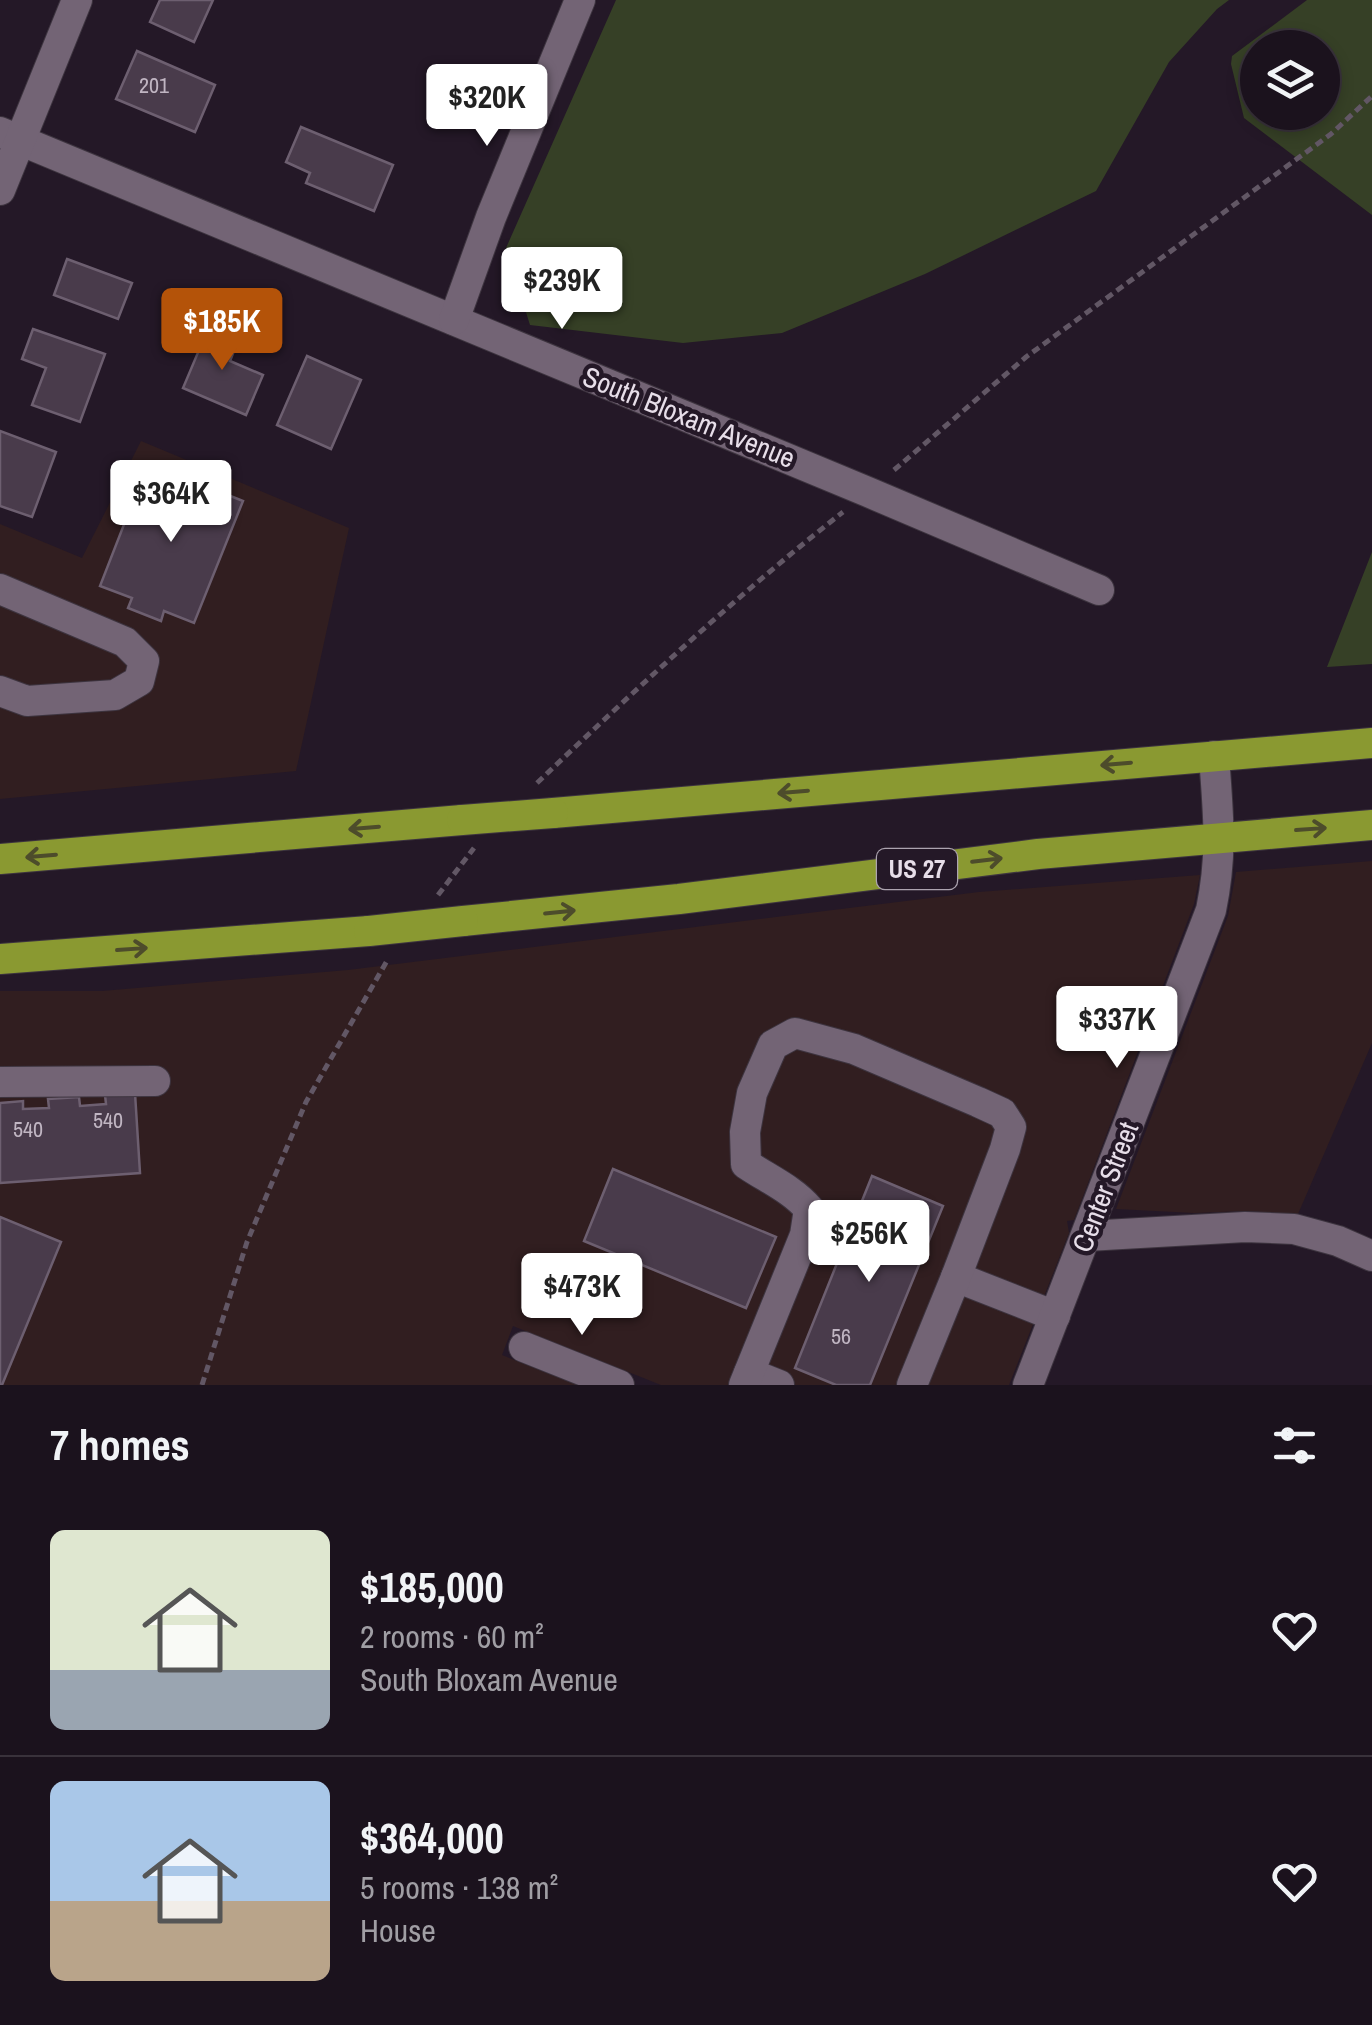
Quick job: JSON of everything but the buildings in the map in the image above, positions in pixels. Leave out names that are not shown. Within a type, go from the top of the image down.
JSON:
[{"type":"highway","points":[[0,859],[469,833],[553,812],[1372,743]]},
{"type":"highway","name":"US 27","points":[[0,958],[369,932],[661,901],[1038,854],[1372,824]]},
{"type":"street","points":[[0,190],[10,136],[77,0]]},
{"type":"street","points":[[454,320],[491,216],[580,0]]},
{"type":"street","name":"South Bloxam Avenue","points":[[10,136],[1099,590]]},
{"type":"street","points":[[0,589],[125,642],[144,662],[138,681],[115,695],[27,700],[0,691]]},
{"type":"street","name":"Center Street","points":[[1028,1385],[1211,910],[1219,874],[1220,837],[1214,756]]},
{"type":"street","points":[[779,1385],[747,1379],[805,1235],[808,1209],[796,1194],[746,1164],[746,1132],[752,1093],[772,1045],[795,1033],[854,1049],[1002,1113],[1011,1127],[912,1385]]},
{"type":"street","points":[[0,1082],[156,1081]]},
{"type":"street","points":[[1087,1236],[1245,1227],[1294,1229],[1372,1256]]},
{"type":"street","points":[[956,1278],[1055,1316]]},
{"type":"street","points":[[524,1347],[619,1385]]},
{"type":"path","points":[[530,791],[769,570],[868,492],[1026,357],[1331,134],[1372,96]]},
{"type":"path","points":[[431,904],[469,833]]},
{"type":"path","points":[[202,1385],[247,1242],[306,1102],[397,948]]},
{"type":"shaded area","points":[[141,441],[349,528],[296,771],[0,799],[0,524],[82,558]]},
{"type":"shaded area","points":[[1372,861],[1372,1043],[1298,1214],[1116,1209],[1228,916],[1236,872]]},
{"type":"shaded area","points":[[1200,875],[1194,904],[1074,1220],[1067,1221],[1069,1233],[1009,1385],[661,1385],[513,1326],[502,1355],[577,1385],[0,1385],[0,991],[102,991],[348,970],[979,892]]},
{"type":"green space","points":[[616,0],[1229,0],[1169,62],[1096,191],[925,274],[782,333],[683,343],[530,325],[506,248]]},
{"type":"green space","points":[[1307,0],[1372,0],[1372,215],[1260,130],[1340,130],[1340,30],[1267,30]]},
{"type":"green space","points":[[1240,50],[1240,101],[1232,56]]},
{"type":"green space","points":[[1372,552],[1372,664],[1327,667]]}]
